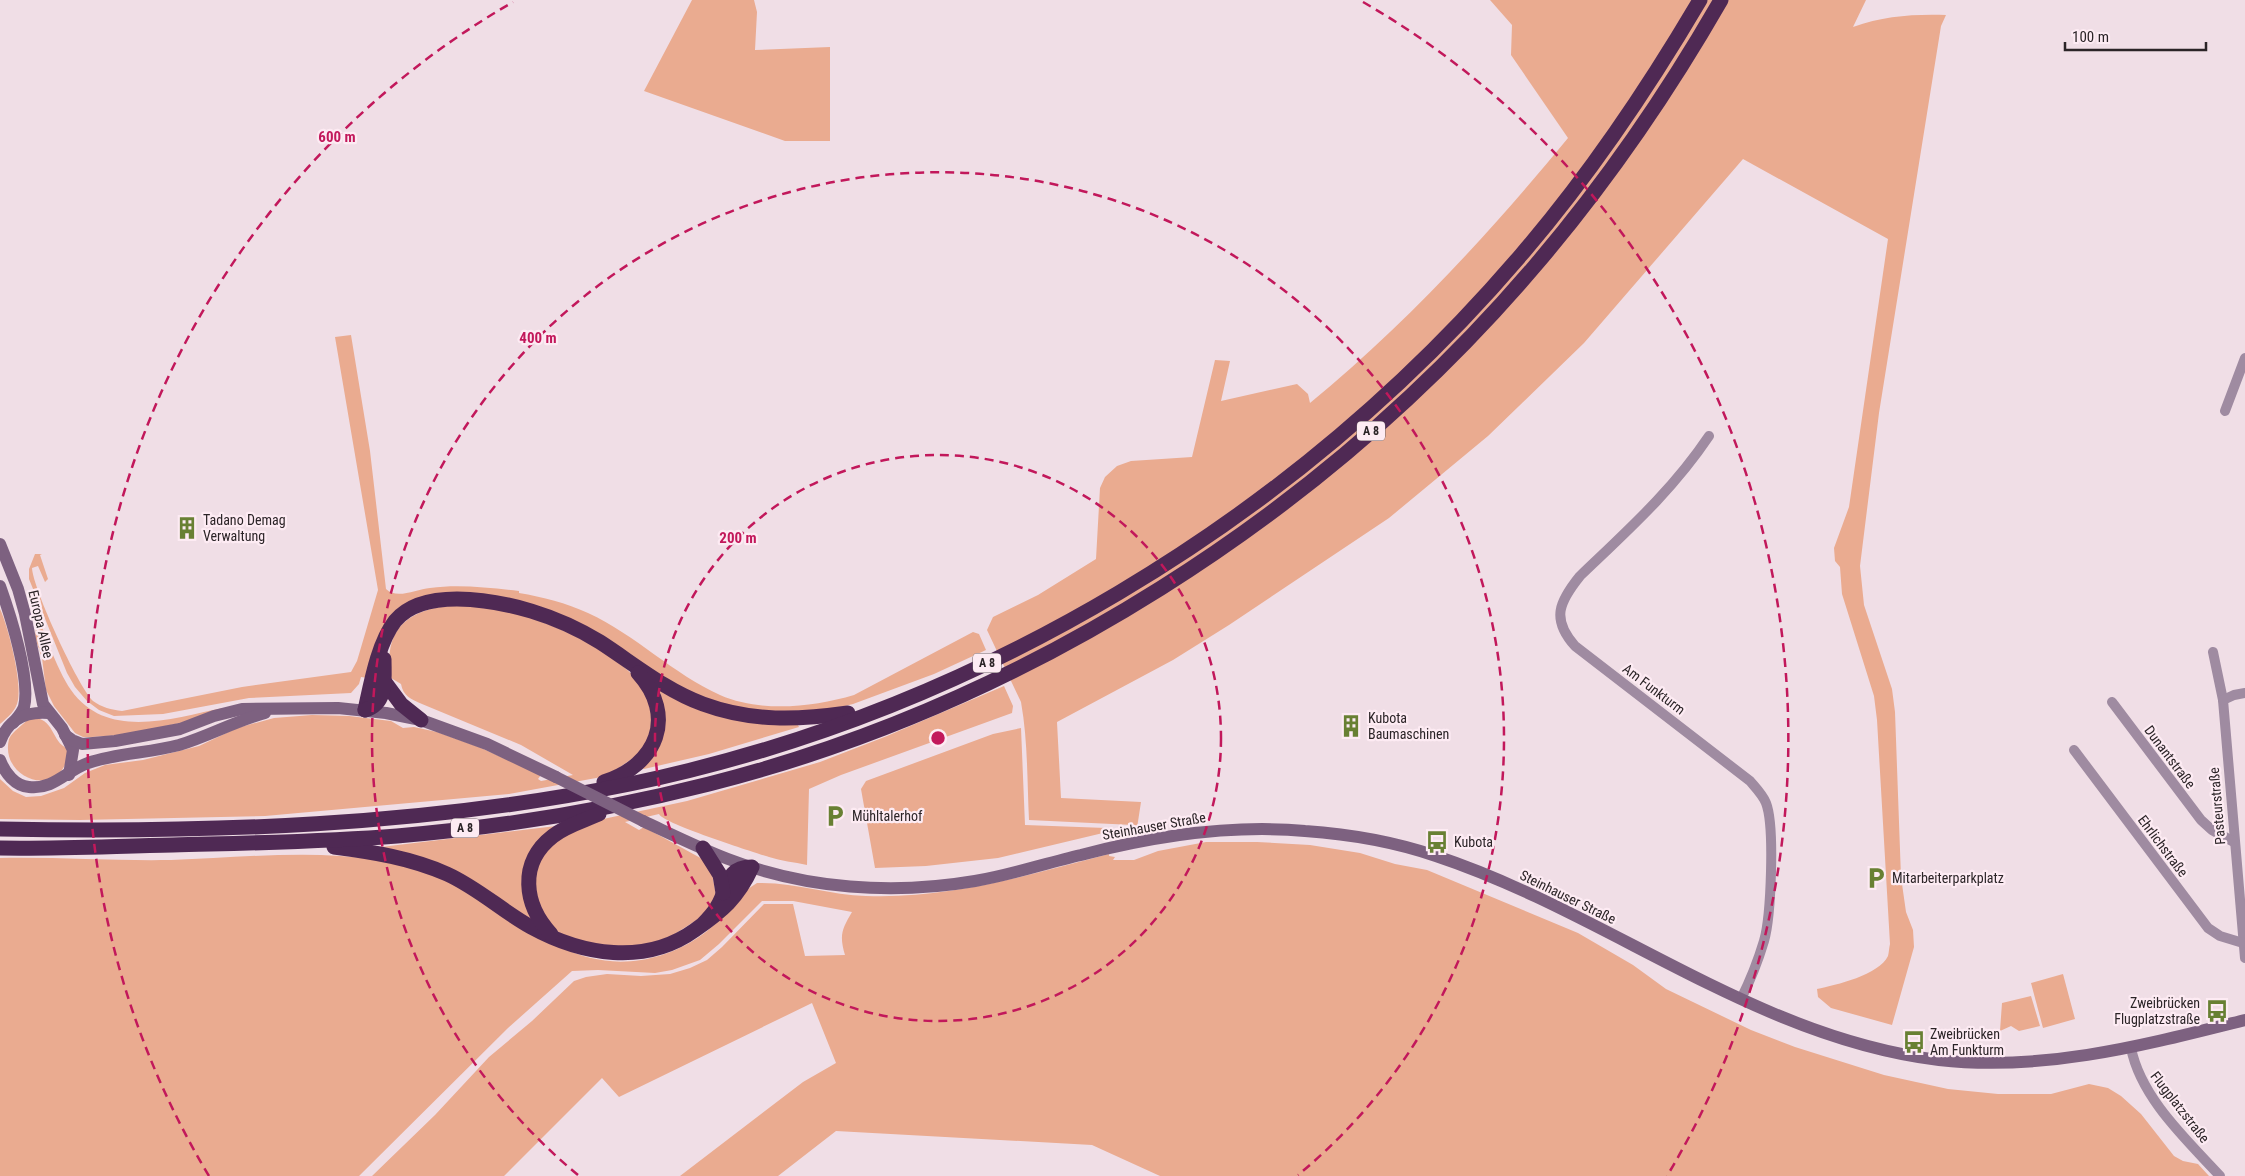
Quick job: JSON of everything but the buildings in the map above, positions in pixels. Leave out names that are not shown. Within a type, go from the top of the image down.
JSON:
[{"type":"highway","name":"A 8","points":[[0,829],[212,828],[303,824],[452,812],[549,799],[633,783],[700,767],[776,745],[882,708],[947,681],[1017,648],[1144,578],[1252,505],[1358,420],[1475,307],[1561,206],[1636,103],[1700,0]]},
{"type":"highway","name":"A 8","points":[[0,848],[300,842],[399,836],[526,821],[710,784],[799,757],[898,722],[991,681],[1106,620],[1200,562],[1260,521],[1373,430],[1432,375],[1487,319],[1534,267],[1620,158],[1675,77],[1721,0]]},
{"type":"highway","points":[[365,710],[380,700],[384,681],[385,638],[396,620],[414,607],[435,600],[467,600],[502,604],[550,618],[584,633],[628,663],[682,695],[701,704],[735,714],[760,718],[794,719],[882,708]]},
{"type":"highway","points":[[365,710],[372,680],[384,645]]},
{"type":"highway","points":[[549,799],[614,779],[637,765],[652,747],[659,723],[657,706],[646,682],[628,663]]},
{"type":"highway","points":[[384,681],[401,704],[421,720]]},
{"type":"highway","points":[[554,937],[537,917],[529,896],[528,874],[534,858],[542,846],[559,831],[628,802]]},
{"type":"highway","points":[[300,842],[378,853],[428,866],[460,880],[531,927],[588,950],[620,954],[641,952],[674,943],[702,925],[714,917],[740,891],[752,867],[742,867],[732,874],[717,907],[702,925]]},
{"type":"highway","points":[[703,848],[720,875],[723,893]]},
{"type":"main road","name":"Europa Allee","points":[[0,544],[21,601],[41,697],[49,713],[65,735]]},
{"type":"main road","name":"Europa Allee","points":[[0,586],[12,623],[24,686],[24,707],[6,728],[0,742]]},
{"type":"main road","name":"Steinhauser Straße","points":[[282,708],[322,707],[365,710],[421,720],[487,744],[703,848],[752,867],[816,882],[863,888],[920,887],[975,881],[1133,843],[1199,832],[1269,829],[1331,833],[1411,849],[1456,863],[1574,916],[1741,999],[1792,1021],[1865,1044],[1934,1059],[1961,1062],[2043,1061],[2131,1048],[2245,1020]]},
{"type":"main road","points":[[65,735],[82,744],[115,741],[180,729],[232,711],[282,708]]},
{"type":"main road","points":[[0,760],[10,777],[18,784],[28,788],[50,785],[81,766],[94,761],[177,745],[198,739],[241,719],[282,708]]},
{"type":"main road","points":[[6,728],[30,712],[49,713]]},
{"type":"main road","points":[[65,735],[73,750],[69,774]]},
{"type":"street","points":[[2225,411],[2245,358]]},
{"type":"street","name":"Am Funkturm","points":[[1709,436],[1692,462],[1662,497],[1580,576],[1563,601],[1560,624],[1566,636],[1575,646],[1750,781],[1766,804],[1770,829],[1769,919],[1764,941],[1741,999]]},
{"type":"street","name":"Pasteurstraße","points":[[2213,652],[2223,700],[2245,958]]},
{"type":"street","points":[[2223,700],[2234,694],[2245,692]]},
{"type":"street","name":"Dunantstraße","points":[[2112,702],[2201,820],[2212,830],[2234,842]]},
{"type":"street","name":"Ehrlichstraße","points":[[2074,750],[2208,928],[2220,936],[2243,943]]},
{"type":"street","name":"Flugplatzstraße","points":[[2131,1048],[2136,1069],[2146,1089],[2220,1176]]},
{"type":"shaded area","points":[[692,0],[754,0],[757,12],[755,50],[830,47],[830,141],[785,141],[644,91]]},
{"type":"shaded area","points":[[1490,0],[1866,0],[1853,27],[1899,16],[1946,15],[1941,26],[1879,413],[1860,566],[1864,605],[1892,689],[1895,712],[1901,877],[1906,912],[1913,930],[1914,947],[1892,1025],[1831,1008],[1818,997],[1817,989],[1856,978],[1876,969],[1888,956],[1890,944],[1874,696],[1842,594],[1840,567],[1835,561],[1834,548],[1849,507],[1888,239],[1743,159],[1584,343],[1488,436],[1389,518],[1229,625],[1173,660],[1057,722],[1061,798],[1141,802],[1137,828],[1133,825],[1029,820],[1026,746],[1021,702],[987,630],[993,617],[1038,595],[1096,559],[1100,488],[1105,477],[1117,466],[1131,461],[1192,457],[1215,360],[1230,361],[1221,401],[1297,384],[1308,394],[1310,403],[1413,310],[1508,209],[1568,138],[1511,55],[1512,25]]},
{"type":"shaded area","points":[[351,335],[370,451],[386,589],[390,592],[401,594],[441,587],[475,587],[519,591],[519,593],[554,601],[580,609],[606,622],[686,676],[720,695],[736,701],[770,706],[822,703],[854,695],[973,632],[979,634],[986,650],[934,674],[853,704],[829,710],[747,712],[689,694],[577,623],[420,597],[401,606],[368,678],[361,677],[359,684],[351,693],[249,698],[163,714],[114,716],[99,710],[87,701],[75,687],[67,673],[29,579],[29,569],[35,554],[42,554],[40,555],[48,579],[45,582],[38,566],[32,568],[34,579],[57,637],[86,692],[93,701],[103,707],[122,711],[242,687],[351,672],[357,661],[378,590],[335,337]]},
{"type":"shaded area","points":[[458,605],[492,608],[539,621],[588,643],[611,657],[630,673],[645,690],[653,708],[652,723],[646,749],[607,776],[509,794],[265,816],[80,820],[0,819],[0,779],[13,791],[26,797],[41,796],[64,788],[85,773],[105,765],[143,760],[199,746],[237,728],[274,718],[312,715],[349,716],[391,721],[403,728],[414,727],[437,732],[479,747],[541,775],[538,779],[541,781],[573,775],[521,745],[408,697],[401,684],[391,678],[389,660],[391,645],[396,633],[404,623],[426,610]]},
{"type":"shaded area","points":[[34,606],[55,660],[71,690],[86,706],[103,716],[122,721],[142,722],[183,717],[223,708],[190,721],[122,735],[83,737],[75,733],[54,706],[46,690],[42,658],[35,637],[37,621]]},
{"type":"shaded area","points":[[0,609],[14,654],[19,691],[18,700],[11,714],[0,724]]},
{"type":"shaded area","points":[[1004,686],[1013,706],[1012,713],[841,775],[809,789],[807,865],[774,858],[728,844],[675,824],[659,814],[625,822],[639,830],[644,827],[706,861],[711,867],[716,896],[703,916],[673,935],[654,943],[612,948],[568,938],[554,929],[534,902],[536,861],[554,840],[594,821],[687,801],[820,762],[887,736]]},
{"type":"shaded area","points":[[653,687],[798,725],[799,727],[709,754],[644,769],[642,768],[652,755]]},
{"type":"shaded area","points":[[30,717],[38,718],[49,725],[58,741],[68,749],[65,765],[58,775],[48,779],[28,778],[12,763],[8,752],[9,739]]},
{"type":"shaded area","points":[[1021,728],[1025,825],[1106,828],[1103,833],[998,858],[926,866],[875,868],[861,789],[866,781],[993,734]]},
{"type":"shaded area","points":[[556,826],[532,855],[538,923],[381,847]]},
{"type":"shaded area","points":[[1206,842],[1310,845],[1360,853],[1395,864],[1427,870],[1578,933],[1633,965],[1666,989],[1751,1030],[1795,1047],[1884,1075],[1948,1089],[1998,1094],[2051,1094],[2089,1084],[2108,1088],[2121,1096],[2141,1114],[2174,1156],[2183,1161],[2198,1164],[2209,1176],[1160,1176],[1092,1145],[836,1131],[778,1176],[680,1176],[803,1082],[836,1063],[812,1003],[619,1097],[602,1078],[504,1176],[372,1176],[435,1115],[489,1057],[532,1021],[574,981],[607,974],[641,976],[670,974],[690,968],[707,960],[764,904],[793,904],[805,956],[845,955],[842,937],[852,912],[793,901],[762,901],[719,944],[700,960],[672,970],[655,973],[598,970],[572,971],[508,1028],[359,1176],[0,1176],[0,858],[171,860],[274,855],[326,855],[397,862],[455,883],[521,925],[565,949],[589,958],[614,961],[651,958],[671,952],[689,943],[714,925],[740,897],[757,883],[785,884],[866,896],[928,894],[989,884],[1109,854],[1109,856],[1115,857],[1113,860],[1134,860],[1158,851]]},
{"type":"shaded area","points":[[2063,974],[2075,1019],[2043,1028],[2031,983]]},
{"type":"shaded area","points":[[2031,996],[2040,1026],[2019,1031],[2011,1026],[2000,1031],[2002,1003]]},
{"type":"place","name":"Tadano Demag Verwaltung","points":[[187,528]]},
{"type":"place","name":"Kubota Baumaschinen","points":[[1351,726]]},
{"type":"place","name":"Mühltalerhof","points":[[835,816]]},
{"type":"place","name":"Kubota","points":[[1437,842]]},
{"type":"place","name":"Mitarbeiterparkplatz","points":[[1876,878]]},
{"type":"place","name":"Zweibrücken Flugplatzstraße","points":[[2217,1011]]},
{"type":"place","name":"Zweibrücken Am Funkturm","points":[[1914,1042]]}]
